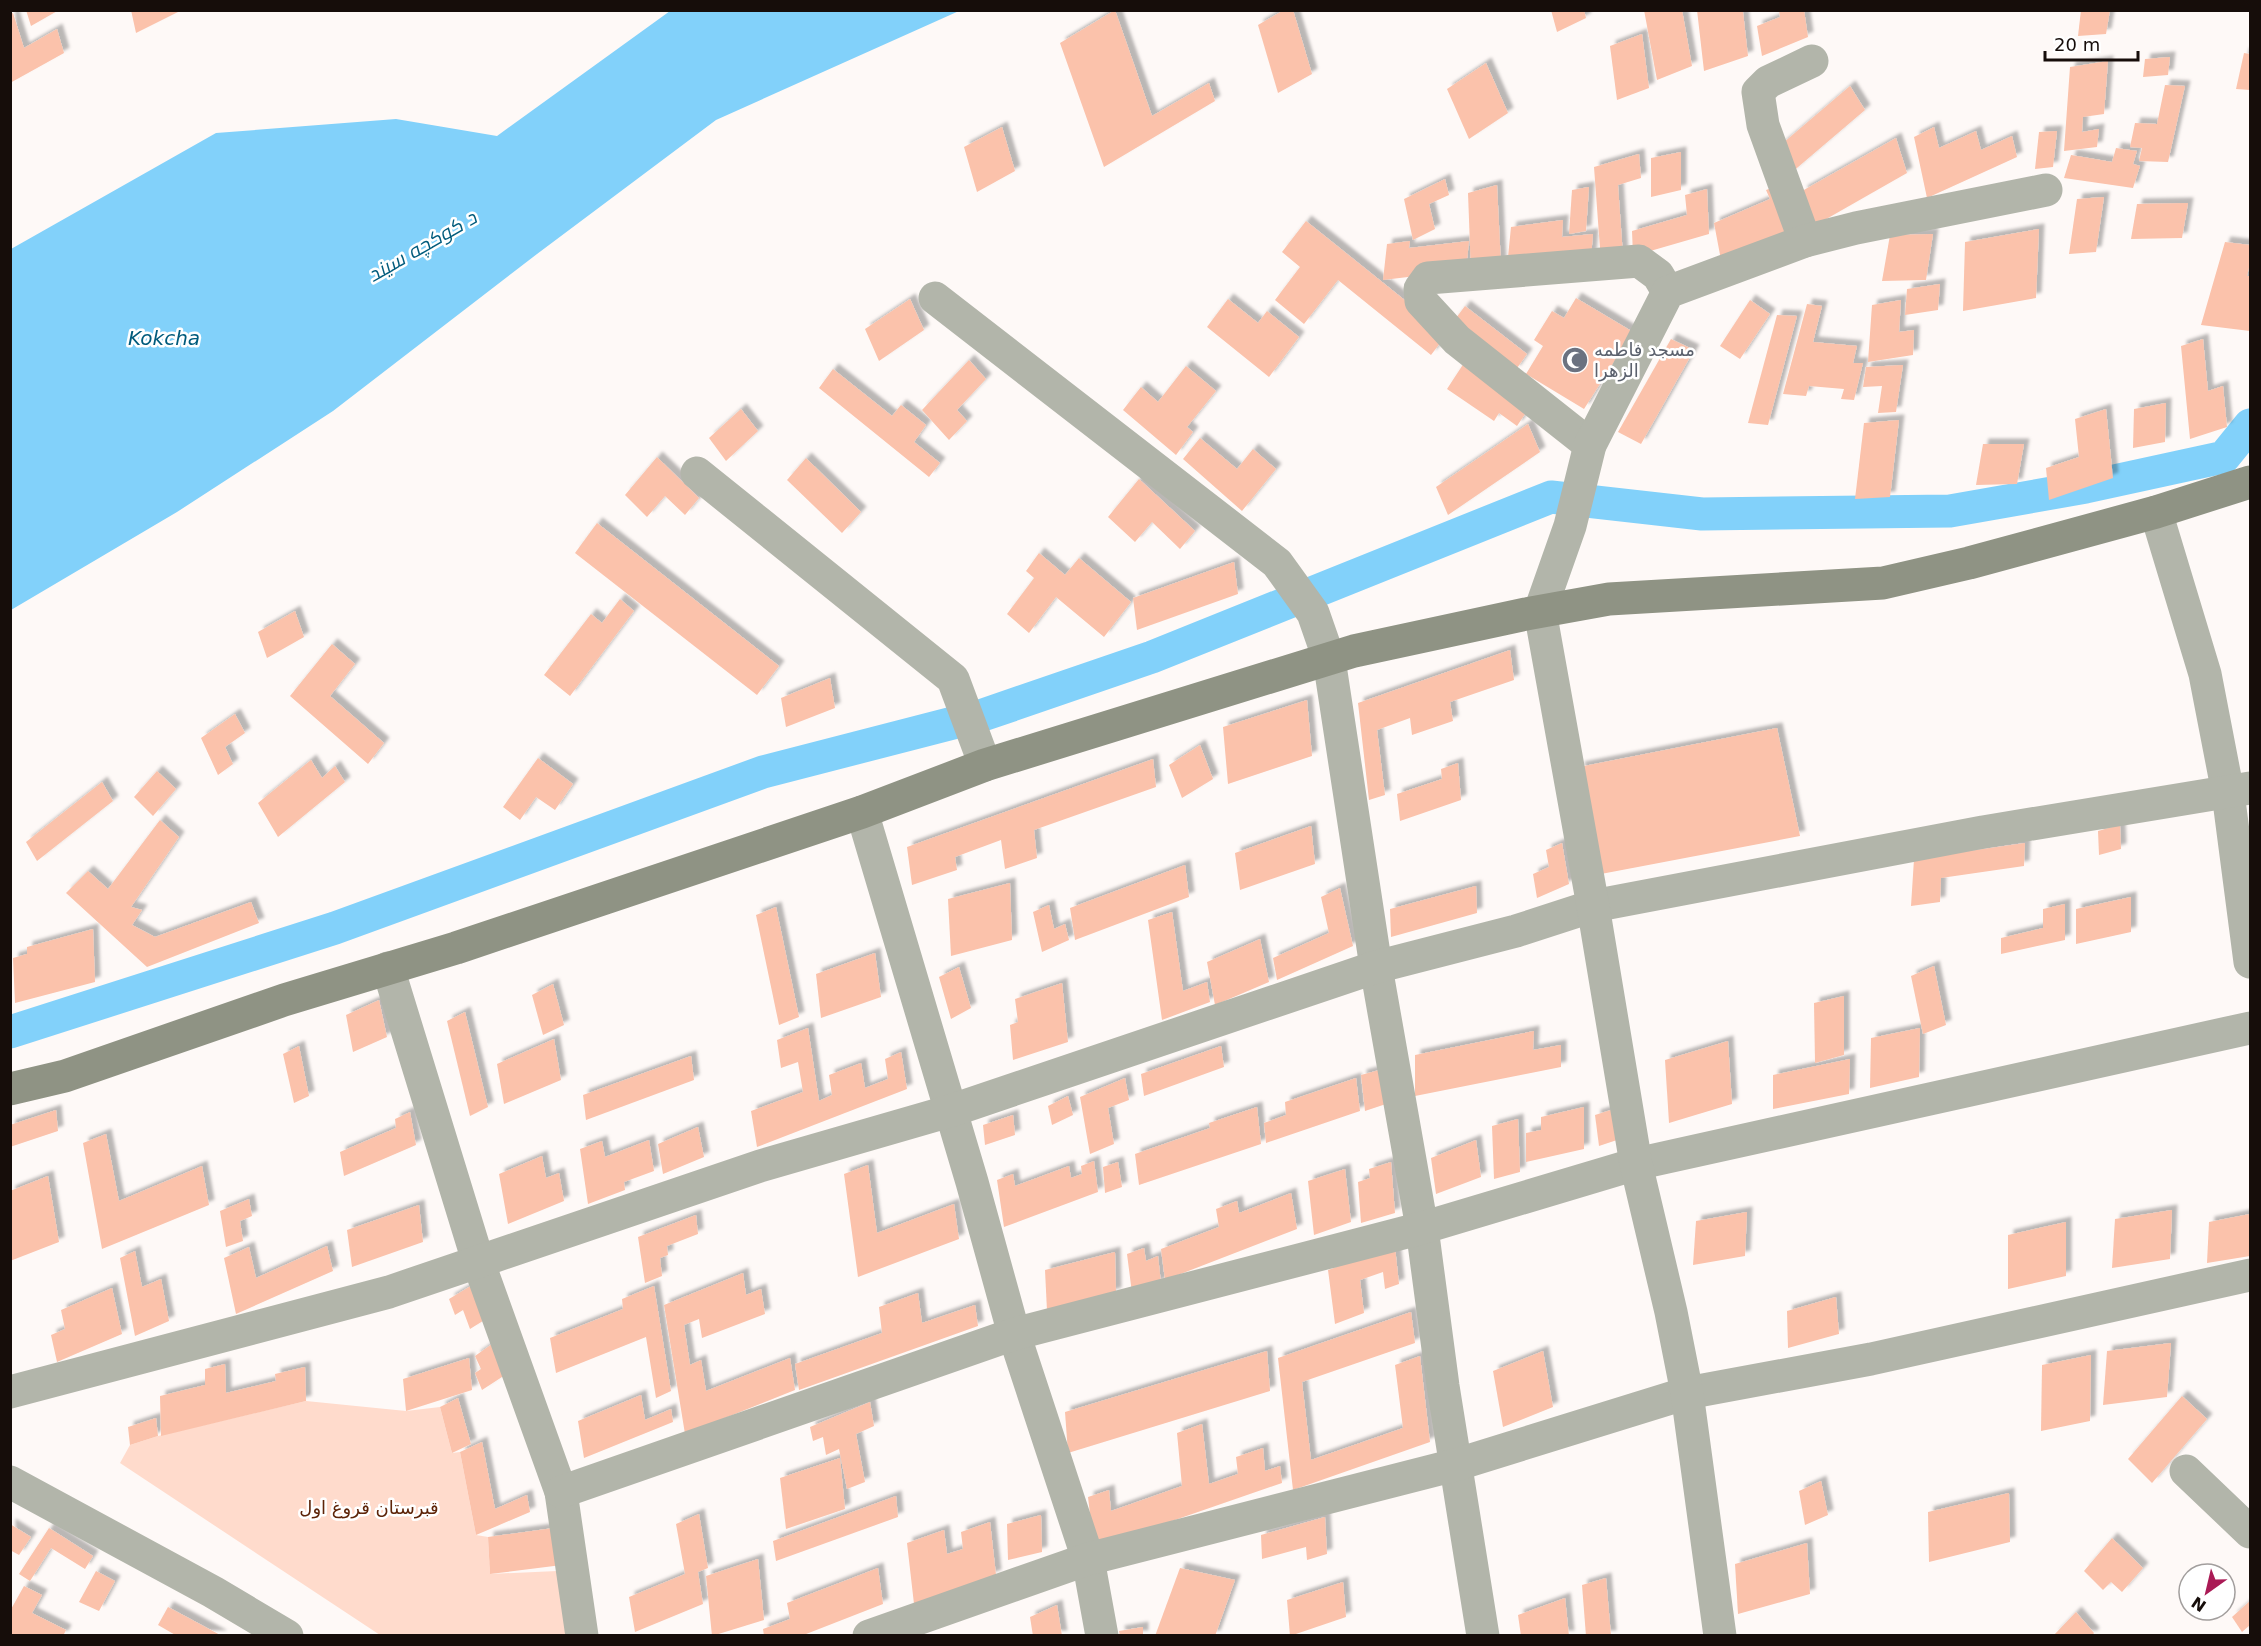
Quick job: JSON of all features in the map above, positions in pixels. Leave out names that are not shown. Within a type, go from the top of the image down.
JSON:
[{"type":"street","points":[[1805,241],[1763,125],[1758,92],[1768,82],[1812,61]]},
{"type":"street","points":[[1720,1635],[1686,1393],[1671,1312],[1636,1164],[1540,611],[1570,526],[1590,446],[1668,292],[1805,241],[1856,228],[2046,190]]},
{"type":"street","points":[[1590,446],[1457,340],[1421,301],[1420,289],[1428,278],[1639,261],[1658,275],[1668,292]]},
{"type":"street","points":[[935,298],[1277,563],[1313,613],[1329,659],[1376,967],[1422,1228],[1443,1386],[1483,1635]]},
{"type":"street","points":[[697,473],[953,679],[985,765]]},
{"type":"street","points":[[10,1089],[65,1076],[284,1000],[456,948],[862,812],[985,765],[1354,651],[1540,611],[1609,599],[1883,583],[2156,512],[2250,482]]},
{"type":"street","points":[[2156,512],[2239,790],[2250,962]]},
{"type":"street","points":[[10,1392],[388,1292],[760,1166],[950,1111],[1376,967],[1516,931],[1593,906],[1983,832],[2239,790]]},
{"type":"street","points":[[862,812],[1014,1334],[1088,1559],[1102,1635]]},
{"type":"street","points":[[388,968],[478,1261],[561,1492],[582,1635]]},
{"type":"street","points":[[561,1492],[1014,1334],[1422,1228],[1636,1164],[2250,1028]]},
{"type":"street","points":[[869,1635],[1088,1559],[1455,1465],[1686,1393],[1871,1359],[2250,1275]]},
{"type":"street","points":[[2186,1472],[2250,1532]]},
{"type":"street","points":[[10,1482],[213,1592],[286,1635]]},
{"type":"green space","name":"قبرستان قروغ اول","points":[[306,1401],[406,1411],[440,1407],[452,1453],[460,1452],[476,1535],[488,1537],[490,1574],[557,1571],[568,1635],[380,1635],[120,1463],[130,1445],[158,1436]]},
{"type":"water","name":"Kokcha","points":[[670,11],[959,11],[716,120],[333,411],[177,512],[11,610],[11,249],[216,133],[396,119],[497,136]]},
{"type":"building","points":[[26,10],[59,10],[31,26]]},
{"type":"building","points":[[131,10],[182,10],[136,33]]},
{"type":"building","points":[[1115,10],[1152,116],[1209,83],[1215,101],[1104,167],[1060,43]]},
{"type":"building","points":[[1284,10],[1293,10],[1312,74],[1278,93],[1258,25]]},
{"type":"building","points":[[1551,10],[1584,10],[1586,18],[1557,32]]},
{"type":"building","points":[[1644,10],[1682,10],[1692,66],[1657,80]]},
{"type":"building","points":[[1697,10],[1747,10],[1743,12],[1748,56],[1704,71]]},
{"type":"building","points":[[1779,10],[1804,10],[1808,37],[1762,56],[1757,26],[1780,17]]},
{"type":"building","points":[[2081,10],[2110,10],[2106,34],[2078,36]]},
{"type":"building","points":[[13,13],[24,48],[57,29],[64,53],[10,83],[10,14]]},
{"type":"building","points":[[1642,34],[1649,88],[1617,100],[1610,46]]},
{"type":"building","points":[[2244,53],[2250,54],[2250,90],[2236,89]]},
{"type":"building","points":[[2170,57],[2168,75],[2143,77],[2145,59]]},
{"type":"building","points":[[2108,61],[2104,114],[2083,117],[2082,132],[2099,129],[2097,147],[2064,151],[2070,67]]},
{"type":"building","points":[[1486,63],[1508,113],[1469,139],[1447,89]]},
{"type":"building","points":[[2165,85],[2185,86],[2168,162],[2139,161],[2142,148],[2130,147],[2135,123],[2157,124]]},
{"type":"building","points":[[1850,86],[1865,110],[1791,173],[1776,149]]},
{"type":"building","points":[[1002,127],[1015,171],[977,192],[964,147]]},
{"type":"building","points":[[1934,127],[1939,148],[1976,131],[1981,150],[2012,136],[2017,157],[1927,198],[1914,137]]},
{"type":"building","points":[[2057,131],[2053,167],[2035,169],[2039,132]]},
{"type":"building","points":[[1896,138],[1907,173],[1814,226],[1802,191]]},
{"type":"building","points":[[2116,148],[2137,151],[2133,164],[2140,166],[2133,188],[2064,178],[2071,155],[2112,162]]},
{"type":"building","points":[[1681,152],[1681,190],[1651,197],[1651,158]]},
{"type":"building","points":[[1639,154],[1641,178],[1618,185],[1623,256],[1601,262],[1594,167]]},
{"type":"building","points":[[1445,179],[1449,195],[1429,204],[1435,229],[1413,240],[1404,199]]},
{"type":"building","points":[[1497,185],[1501,265],[1471,273],[1468,193]]},
{"type":"building","points":[[1777,186],[1792,229],[1721,260],[1714,223],[1770,199],[1766,190]]},
{"type":"building","points":[[1589,187],[1586,231],[1569,234],[1572,190]]},
{"type":"building","points":[[1707,189],[1709,234],[1633,256],[1632,231],[1687,215],[1685,195]]},
{"type":"building","points":[[2104,197],[2096,252],[2069,254],[2077,199]]},
{"type":"building","points":[[2188,203],[2182,238],[2131,239],[2137,204]]},
{"type":"building","points":[[1563,220],[1562,237],[1593,234],[1591,257],[1507,267],[1511,227]]},
{"type":"building","points":[[1306,221],[1447,334],[1431,355],[1338,280],[1304,324],[1275,300],[1300,267],[1282,252]]},
{"type":"building","points":[[2039,229],[2036,298],[1963,311],[1965,242]]},
{"type":"building","points":[[1933,234],[1926,280],[1882,281],[1890,235]]},
{"type":"building","points":[[1410,241],[1409,248],[1469,241],[1466,270],[1383,280],[1387,244]]},
{"type":"building","points":[[2225,242],[2250,245],[2247,276],[2250,276],[2250,331],[2201,325]]},
{"type":"building","points":[[1940,284],[1938,310],[1905,315],[1907,289]]},
{"type":"building","name":"مسجد فاطمه الزهرا","points":[[1576,298],[1633,332],[1584,409],[1526,374],[1543,346],[1534,340],[1552,311],[1564,318]]},
{"type":"building","points":[[910,299],[924,330],[879,361],[865,329]]},
{"type":"building","points":[[1228,299],[1258,323],[1267,311],[1299,337],[1269,377],[1207,327]]},
{"type":"building","points":[[1750,300],[1770,314],[1740,359],[1720,346]]},
{"type":"building","points":[[1901,300],[1899,332],[1914,330],[1913,355],[1868,362],[1872,305]]},
{"type":"building","points":[[1807,304],[1822,306],[1813,342],[1857,346],[1853,363],[1863,363],[1854,400],[1841,399],[1844,389],[1809,386],[1806,396],[1783,394]]},
{"type":"building","points":[[1465,306],[1527,354],[1515,371],[1453,322]]},
{"type":"building","points":[[1777,315],[1797,316],[1768,425],[1748,423]]},
{"type":"building","points":[[1671,339],[1694,350],[1641,444],[1618,432]]},
{"type":"building","points":[[2203,339],[2208,391],[2223,386],[2227,427],[2190,439],[2181,346]]},
{"type":"building","points":[[969,360],[986,379],[957,410],[967,421],[949,440],[922,410]]},
{"type":"building","points":[[1464,363],[1529,408],[1517,426],[1499,413],[1494,421],[1447,389]]},
{"type":"building","points":[[1903,365],[1896,412],[1878,413],[1882,386],[1863,387],[1866,367]]},
{"type":"building","points":[[1186,366],[1216,391],[1187,427],[1193,432],[1176,455],[1123,410],[1141,387],[1158,402]]},
{"type":"building","points":[[833,369],[892,416],[901,405],[926,425],[914,442],[940,463],[929,477],[819,388]]},
{"type":"building","points":[[2166,403],[2165,442],[2133,448],[2134,409]]},
{"type":"building","points":[[741,409],[758,431],[726,461],[709,438]]},
{"type":"building","points":[[2106,409],[2113,478],[2049,500],[2046,468],[2079,457],[2075,419]]},
{"type":"building","points":[[1899,420],[1890,497],[1855,499],[1864,423]]},
{"type":"building","points":[[1528,424],[1540,452],[1448,515],[1436,487]]},
{"type":"building","points":[[1200,438],[1237,469],[1253,449],[1276,469],[1242,511],[1183,459]]},
{"type":"building","points":[[1983,444],[2024,444],[2017,484],[1976,485]]},
{"type":"building","points":[[657,457],[699,498],[685,515],[665,496],[647,517],[625,495]]},
{"type":"building","points":[[806,458],[861,512],[842,533],[787,480]]},
{"type":"building","points":[[1139,479],[1195,531],[1180,549],[1152,522],[1135,542],[1108,517]]},
{"type":"building","points":[[597,523],[779,666],[757,695],[575,553]]},
{"type":"building","points":[[1039,553],[1065,575],[1079,558],[1131,602],[1104,637],[1056,597],[1029,633],[1007,614],[1034,578],[1026,571]]},
{"type":"building","points":[[1234,562],[1238,594],[1137,630],[1133,598]]},
{"type":"building","points":[[620,599],[634,611],[570,696],[544,675],[591,614],[602,623]]},
{"type":"building","points":[[295,611],[304,637],[267,658],[258,632]]},
{"type":"building","points":[[332,644],[355,664],[330,696],[384,743],[368,764],[290,696]]},
{"type":"building","points":[[1510,650],[1514,680],[1450,702],[1453,721],[1412,735],[1410,718],[1377,730],[1385,795],[1369,800],[1358,703]]},
{"type":"building","points":[[830,678],[835,708],[786,727],[781,698]]},
{"type":"building","points":[[1307,700],[1312,756],[1228,784],[1223,727]]},
{"type":"building","points":[[235,714],[245,733],[225,747],[233,764],[218,775],[201,738]]},
{"type":"building","points":[[1777,728],[1800,836],[1601,874],[1579,767]]},
{"type":"building","points":[[1200,745],[1213,779],[1182,798],[1169,765]]},
{"type":"building","points":[[538,758],[573,784],[555,810],[536,797],[520,820],[503,807]]},
{"type":"building","points":[[1153,759],[1156,787],[1034,830],[1037,858],[1005,869],[1001,840],[955,857],[957,870],[912,885],[907,847]]},
{"type":"building","points":[[311,760],[322,778],[335,766],[345,782],[278,837],[258,803]]},
{"type":"building","points":[[1458,763],[1461,800],[1400,821],[1397,794],[1442,779],[1441,769]]},
{"type":"building","points":[[157,771],[176,789],[153,816],[134,797]]},
{"type":"building","points":[[102,782],[113,801],[37,861],[26,842]]},
{"type":"building","points":[[160,820],[179,837],[131,907],[142,910],[132,925],[155,937],[251,902],[259,923],[147,967],[66,893],[88,871],[108,889]]},
{"type":"building","points":[[2120,825],[2121,849],[2099,855],[2098,831]]},
{"type":"building","points":[[1311,826],[1315,864],[1240,890],[1235,853]]},
{"type":"building","points":[[1562,843],[1569,884],[1537,898],[1533,874],[1549,867],[1546,850]]},
{"type":"building","points":[[2025,843],[2024,866],[1941,878],[1940,902],[1911,906],[1914,859]]},
{"type":"building","points":[[1185,865],[1189,897],[1075,940],[1070,908]]},
{"type":"building","points":[[1010,883],[1012,940],[951,956],[948,899]]},
{"type":"building","points":[[1476,886],[1477,913],[1391,937],[1390,909]]},
{"type":"building","points":[[1340,888],[1353,946],[1277,980],[1273,958],[1329,933],[1321,897]]},
{"type":"building","points":[[2131,897],[2131,932],[2076,944],[2076,909]]},
{"type":"building","points":[[2065,904],[2065,940],[2001,954],[2001,938],[2043,928],[2043,909]]},
{"type":"building","points":[[1049,905],[1054,929],[1065,924],[1069,940],[1042,952],[1033,912]]},
{"type":"building","points":[[776,907],[799,1017],[779,1025],[756,915]]},
{"type":"building","points":[[1172,912],[1183,991],[1207,982],[1210,1002],[1162,1020],[1148,920]]},
{"type":"building","points":[[93,929],[95,982],[15,1003],[13,958],[27,954],[27,947]]},
{"type":"building","points":[[1260,939],[1269,982],[1215,1005],[1207,962]]},
{"type":"building","points":[[875,953],[881,997],[821,1018],[816,974]]},
{"type":"building","points":[[1934,966],[1946,1025],[1923,1034],[1911,976]]},
{"type":"building","points":[[959,967],[971,1008],[951,1019],[939,977]]},
{"type":"building","points":[[1062,983],[1068,1042],[1013,1060],[1010,1025],[1018,1022],[1015,999]]},
{"type":"building","points":[[553,984],[564,1025],[543,1035],[532,995]]},
{"type":"building","points":[[1844,996],[1844,1055],[1815,1063],[1814,1003]]},
{"type":"building","points":[[379,1000],[387,1037],[353,1052],[346,1015]]},
{"type":"building","points":[[465,1012],[488,1107],[470,1116],[447,1021]]},
{"type":"building","points":[[808,1028],[819,1101],[832,1095],[829,1075],[861,1063],[865,1088],[888,1079],[885,1059],[901,1052],[907,1089],[757,1147],[751,1111],[803,1092],[798,1062],[781,1068],[777,1040]]},
{"type":"building","points":[[1920,1028],[1919,1077],[1870,1088],[1871,1038]]},
{"type":"building","points":[[1534,1031],[1533,1050],[1561,1045],[1561,1067],[1415,1096],[1415,1055]]},
{"type":"building","points":[[554,1039],[561,1080],[504,1104],[497,1064]]},
{"type":"building","points":[[1728,1041],[1732,1104],[1669,1123],[1665,1060]]},
{"type":"building","points":[[299,1046],[309,1096],[294,1103],[283,1054]]},
{"type":"building","points":[[1221,1046],[1224,1067],[1144,1096],[1141,1074]]},
{"type":"building","points":[[691,1056],[694,1080],[586,1120],[583,1095]]},
{"type":"building","points":[[1850,1059],[1849,1094],[1773,1109],[1773,1075]]},
{"type":"building","points":[[1383,1069],[1386,1104],[1365,1111],[1361,1075]]},
{"type":"building","points":[[1125,1078],[1129,1100],[1108,1108],[1114,1144],[1090,1154],[1080,1097]]},
{"type":"building","points":[[1356,1078],[1360,1111],[1266,1143],[1264,1123],[1286,1115],[1285,1102]]},
{"type":"building","points":[[1068,1096],[1073,1115],[1052,1125],[1048,1106]]},
{"type":"building","points":[[1257,1107],[1261,1144],[1139,1185],[1135,1154],[1210,1128],[1209,1123]]},
{"type":"building","points":[[1584,1107],[1584,1149],[1526,1162],[1526,1133],[1541,1130],[1541,1117]]},
{"type":"building","points":[[1614,1109],[1617,1140],[1599,1146],[1595,1115]]},
{"type":"building","points":[[56,1110],[58,1131],[10,1147],[10,1125]]},
{"type":"building","points":[[410,1112],[416,1145],[344,1176],[340,1152],[396,1128],[395,1119]]},
{"type":"building","points":[[1013,1115],[1015,1135],[985,1145],[983,1125]]},
{"type":"building","points":[[1518,1119],[1520,1172],[1494,1179],[1492,1126]]},
{"type":"building","points":[[698,1127],[704,1157],[663,1174],[658,1144]]},
{"type":"building","points":[[106,1134],[119,1201],[202,1166],[209,1205],[102,1249],[83,1143]]},
{"type":"building","points":[[649,1140],[654,1171],[624,1182],[625,1190],[588,1204],[580,1149],[602,1141],[605,1157]]},
{"type":"building","points":[[1476,1140],[1481,1177],[1436,1194],[1431,1158]]},
{"type":"building","points":[[542,1156],[546,1178],[559,1173],[564,1201],[508,1224],[499,1174]]},
{"type":"building","points":[[1094,1161],[1098,1192],[1004,1227],[997,1180],[1013,1174],[1015,1186],[1069,1166],[1071,1178],[1082,1174],[1081,1166]]},
{"type":"building","points":[[1118,1162],[1122,1187],[1105,1193],[1103,1167]]},
{"type":"building","points":[[1391,1162],[1395,1213],[1361,1223],[1358,1182],[1370,1178],[1369,1169]]},
{"type":"building","points":[[868,1165],[877,1233],[954,1204],[959,1239],[858,1277],[844,1174]]},
{"type":"building","points":[[1345,1169],[1351,1222],[1314,1235],[1308,1181]]},
{"type":"building","points":[[48,1176],[59,1242],[10,1261],[10,1191]]},
{"type":"building","points":[[1291,1193],[1297,1229],[1165,1280],[1161,1249],[1219,1227],[1216,1209],[1237,1201],[1239,1213]]},
{"type":"building","points":[[249,1199],[252,1216],[240,1221],[243,1241],[226,1247],[220,1211]]},
{"type":"building","points":[[419,1205],[423,1242],[352,1267],[347,1230]]},
{"type":"building","points":[[2172,1210],[2170,1259],[2112,1268],[2115,1219]]},
{"type":"building","points":[[1747,1212],[1745,1256],[1693,1265],[1696,1221]]},
{"type":"building","points":[[2250,1214],[2250,1256],[2207,1263],[2209,1222]]},
{"type":"building","points":[[696,1215],[698,1234],[667,1246],[668,1255],[660,1258],[662,1276],[645,1283],[638,1237]]},
{"type":"building","points":[[2066,1222],[2066,1276],[2008,1289],[2008,1235]]},
{"type":"building","points":[[327,1246],[333,1271],[236,1314],[224,1258],[249,1247],[256,1278]]},
{"type":"building","points":[[1395,1247],[1399,1284],[1385,1289],[1383,1272],[1360,1280],[1364,1313],[1335,1324],[1328,1270]]},
{"type":"building","points":[[1144,1248],[1146,1261],[1158,1256],[1161,1283],[1132,1293],[1127,1254]]},
{"type":"building","points":[[135,1251],[142,1287],[161,1279],[169,1321],[135,1336],[120,1258]]},
{"type":"building","points":[[1115,1252],[1116,1293],[1047,1311],[1045,1270]]},
{"type":"building","points":[[743,1273],[746,1295],[761,1289],[765,1314],[702,1338],[699,1319],[684,1325],[690,1365],[701,1360],[706,1391],[790,1358],[795,1390],[685,1434],[664,1305]]},
{"type":"building","points":[[474,1284],[486,1319],[470,1329],[463,1310],[455,1315],[449,1299]]},
{"type":"building","points":[[654,1286],[671,1391],[656,1398],[646,1337],[556,1373],[550,1338],[623,1309],[622,1299]]},
{"type":"building","points":[[112,1288],[122,1334],[57,1362],[51,1335],[65,1329],[61,1310]]},
{"type":"building","points":[[918,1293],[922,1323],[975,1305],[978,1326],[799,1390],[795,1364],[882,1333],[879,1307]]},
{"type":"building","points":[[1836,1297],[1839,1334],[1788,1348],[1787,1311]]},
{"type":"building","points":[[1411,1312],[1415,1343],[1302,1382],[1311,1460],[1403,1428],[1395,1365],[1420,1356],[1430,1442],[1293,1490],[1278,1358]]},
{"type":"building","points":[[2171,1343],[2167,1397],[2103,1405],[2107,1351]]},
{"type":"building","points":[[492,1344],[505,1375],[482,1390],[475,1373],[481,1369],[475,1356]]},
{"type":"building","points":[[1267,1351],[1270,1391],[1068,1453],[1065,1412]]},
{"type":"building","points":[[1543,1351],[1553,1407],[1503,1427],[1493,1371]]},
{"type":"building","points":[[2091,1355],[2090,1421],[2041,1431],[2042,1365]]},
{"type":"building","points":[[469,1358],[472,1390],[406,1411],[403,1379]]},
{"type":"building","points":[[225,1364],[226,1393],[276,1381],[275,1374],[305,1367],[306,1401],[161,1436],[160,1396],[205,1385],[205,1369]]},
{"type":"building","points":[[641,1395],[645,1420],[671,1409],[673,1422],[584,1458],[578,1421]]},
{"type":"building","points":[[2182,1396],[2207,1419],[2152,1483],[2128,1459]]},
{"type":"building","points":[[458,1398],[471,1444],[452,1453],[440,1407]]},
{"type":"building","points":[[870,1402],[874,1426],[856,1434],[865,1482],[847,1489],[839,1449],[826,1455],[823,1437],[813,1441],[810,1427]]},
{"type":"building","points":[[156,1418],[158,1436],[130,1445],[128,1427]]},
{"type":"building","points":[[1202,1424],[1209,1484],[1238,1474],[1236,1457],[1263,1448],[1265,1471],[1280,1466],[1282,1483],[1094,1548],[1088,1497],[1109,1490],[1111,1511],[1182,1486],[1177,1433]]},
{"type":"building","points":[[482,1442],[495,1509],[527,1495],[530,1512],[476,1535],[460,1452]]},
{"type":"building","points":[[840,1458],[845,1509],[786,1529],[780,1478]]},
{"type":"building","points":[[1821,1481],[1828,1515],[1805,1525],[1799,1491]]},
{"type":"building","points":[[2009,1493],[2010,1542],[1929,1562],[1928,1512]]},
{"type":"building","points":[[896,1496],[898,1517],[776,1561],[773,1541]]},
{"type":"building","points":[[699,1514],[708,1568],[698,1572],[703,1604],[635,1632],[629,1597],[685,1574],[676,1524]]},
{"type":"building","points":[[1041,1515],[1042,1552],[1008,1560],[1007,1524]]},
{"type":"building","points":[[1325,1517],[1327,1554],[1307,1560],[1306,1547],[1262,1559],[1261,1535]]},
{"type":"building","points":[[990,1522],[996,1575],[914,1604],[907,1543],[944,1530],[947,1554],[963,1549],[961,1532]]},
{"type":"building","points":[[10,1524],[31,1537],[19,1555],[10,1550]]},
{"type":"building","points":[[561,1527],[562,1565],[490,1574],[488,1537]]},
{"type":"building","points":[[49,1528],[93,1556],[85,1569],[51,1548],[30,1581],[19,1574]]},
{"type":"building","points":[[2112,1538],[2143,1568],[2122,1592],[2111,1582],[2103,1590],[2084,1571]]},
{"type":"building","points":[[1807,1543],[1810,1594],[1738,1614],[1735,1564]]},
{"type":"building","points":[[758,1559],[764,1620],[712,1636],[706,1576]]},
{"type":"building","points":[[878,1568],[883,1604],[801,1636],[764,1636],[763,1629],[790,1619],[787,1603]]},
{"type":"building","points":[[1180,1568],[1235,1580],[1215,1636],[1155,1636]]},
{"type":"building","points":[[96,1571],[115,1581],[99,1611],[79,1602]]},
{"type":"building","points":[[1606,1578],[1611,1636],[1586,1636],[1582,1585]]},
{"type":"building","points":[[1343,1582],[1346,1617],[1290,1636],[1287,1600]]},
{"type":"building","points":[[24,1586],[42,1595],[32,1613],[66,1630],[63,1636],[10,1636],[10,1611]]},
{"type":"building","points":[[1565,1598],[1569,1636],[1521,1636],[1518,1615]]},
{"type":"building","points":[[2250,1601],[2250,1625],[2242,1632],[2235,1622],[2237,1613]]},
{"type":"building","points":[[1057,1605],[1062,1636],[1033,1636],[1030,1617]]},
{"type":"building","points":[[168,1607],[222,1636],[177,1636],[158,1625]]},
{"type":"building","points":[[2076,1612],[2094,1633],[2092,1636],[2053,1636]]},
{"type":"building","points":[[1143,1627],[1143,1636],[1120,1636],[1119,1631]]},
{"type":"waterway","points":[[10,1032],[335,928],[763,772],[980,716],[1152,657],[1551,497],[1702,514],[1950,511],[2086,487],[2224,457],[2250,425]]},
{"type":"place","name":"مسجد فاطمه الزهرا","points":[[1575,360]]},
{"type":"water label","name":"د کوکچه سیند","points":[[422,246]]}]
